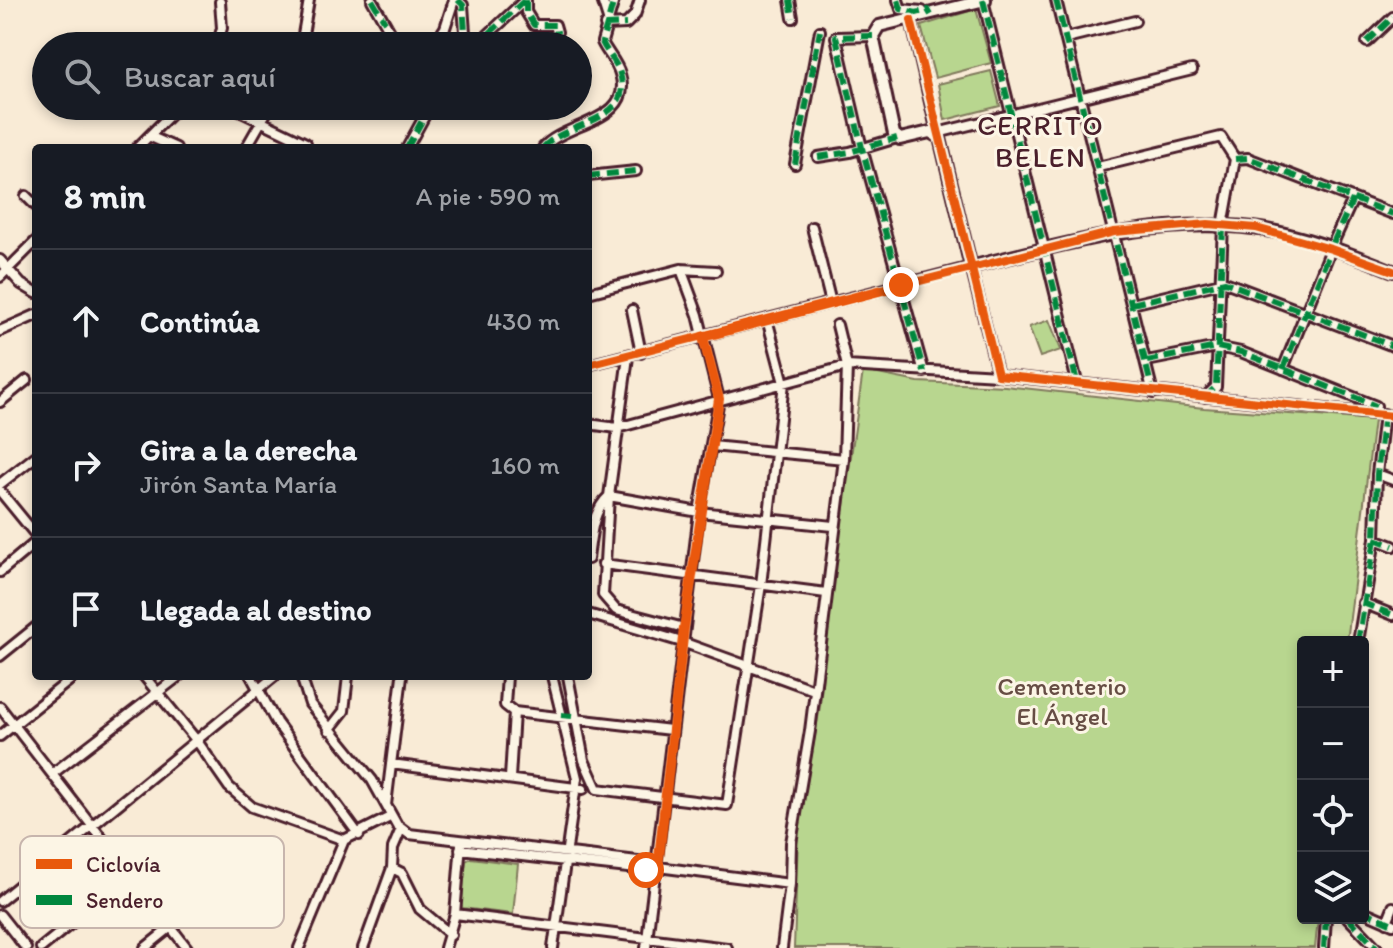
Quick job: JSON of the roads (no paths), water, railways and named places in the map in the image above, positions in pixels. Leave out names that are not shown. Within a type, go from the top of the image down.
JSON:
[{"type":"street","points":[[303,32],[309,0]]},
{"type":"street","points":[[372,0],[390,32]]},
{"type":"street","points":[[442,32],[456,0],[463,5],[465,32]]},
{"type":"street","points":[[491,32],[525,0]]},
{"type":"street","points":[[525,0],[526,12],[534,25],[555,25],[557,32]]},
{"type":"street","points":[[602,0],[608,24]]},
{"type":"street","points":[[546,144],[551,138],[591,123],[615,106],[623,92],[619,71],[602,42],[614,0]]},
{"type":"street","points":[[608,24],[626,24],[640,0]]},
{"type":"street","points":[[790,0],[793,18]]},
{"type":"street","points":[[898,0],[901,9],[916,13],[928,10],[931,15]]},
{"type":"street","points":[[897,138],[873,36],[879,26],[983,0],[1077,382]]},
{"type":"street","points":[[1056,0],[1153,393]]},
{"type":"street","points":[[220,2],[221,32]]},
{"type":"street","points":[[1367,42],[1393,17]]},
{"type":"street","points":[[911,20],[998,375]]},
{"type":"street","points":[[1066,38],[1135,21]]},
{"type":"street","points":[[795,164],[820,31]]},
{"type":"street","points":[[873,36],[836,37],[862,148],[924,372]]},
{"type":"street","points":[[818,157],[897,138],[937,133],[1080,95],[1192,70]]},
{"type":"street","points":[[141,144],[165,120]]},
{"type":"street","points":[[409,144],[422,120]]},
{"type":"street","points":[[248,144],[262,121],[306,143]]},
{"type":"street","points":[[149,136],[167,144]]},
{"type":"street","points":[[1098,167],[1221,137],[1235,159],[1223,226],[1216,387],[1205,397]]},
{"type":"street","points":[[1235,159],[1248,158],[1393,214]]},
{"type":"street","points":[[592,176],[636,171]]},
{"type":"street","points":[[26,196],[32,202]]},
{"type":"street","points":[[1283,369],[1303,313],[1353,199]]},
{"type":"street","points":[[592,364],[1114,232],[1223,226],[1256,228],[1332,246],[1393,271]]},
{"type":"street","points":[[812,227],[831,303]]},
{"type":"street","points":[[0,277],[32,245]]},
{"type":"street","points":[[0,260],[21,284],[32,291]]},
{"type":"street","points":[[592,292],[681,269],[716,271]]},
{"type":"street","points":[[646,943],[658,867],[671,730],[699,512],[719,399],[681,269]]},
{"type":"street","points":[[1132,304],[1225,282],[1393,346]]},
{"type":"street","points":[[632,310],[641,353]]},
{"type":"street","points":[[0,331],[32,317]]},
{"type":"street","points":[[568,680],[573,716],[584,760],[597,789],[727,805],[761,585],[784,383],[767,319]]},
{"type":"street","points":[[782,948],[790,884],[791,843],[844,459],[847,366],[837,325]]},
{"type":"street","points":[[1147,361],[1217,347],[1376,406]]},
{"type":"street","points":[[628,357],[609,496],[603,589],[607,603],[616,610],[684,628]]},
{"type":"street","points":[[592,425],[617,428],[847,366],[1077,382],[1153,393],[1389,415],[1377,474],[1375,539],[1359,636]]},
{"type":"street","points":[[0,402],[27,380]]},
{"type":"street","points":[[712,446],[844,459]]},
{"type":"street","points":[[0,484],[32,459]]},
{"type":"street","points":[[1377,474],[1393,480]]},
{"type":"street","points":[[0,491],[32,530]]},
{"type":"street","points":[[609,496],[699,512],[833,526]]},
{"type":"street","points":[[592,534],[601,503],[609,496]]},
{"type":"street","points":[[1375,539],[1393,546]]},
{"type":"street","points":[[0,572],[32,545]]},
{"type":"street","points":[[603,564],[826,593]]},
{"type":"street","points":[[1363,603],[1393,615]]},
{"type":"street","points":[[592,615],[682,642],[814,690]]},
{"type":"street","points":[[0,656],[32,630]]},
{"type":"street","points":[[0,736],[70,680]]},
{"type":"street","points":[[147,680],[197,741],[229,787],[252,807],[344,840],[392,816]]},
{"type":"street","points":[[52,774],[174,680]]},
{"type":"street","points":[[253,680],[276,722],[359,835]]},
{"type":"street","points":[[80,836],[270,680]]},
{"type":"street","points":[[302,680],[310,704],[372,780],[401,829],[421,837],[461,844],[646,870],[658,867]]},
{"type":"street","points":[[329,730],[344,711],[348,680]]},
{"type":"street","points":[[386,805],[402,680]]},
{"type":"street","points":[[507,680],[505,705],[514,712],[573,716],[671,730]]},
{"type":"street","points":[[553,680],[579,789],[553,948]]},
{"type":"street","points":[[0,707],[100,836]]},
{"type":"street","points":[[510,778],[514,712]]},
{"type":"street","points":[[391,764],[579,789]]},
{"type":"street","points":[[363,948],[392,868],[393,848],[401,829]]},
{"type":"street","points":[[299,948],[344,840]]},
{"type":"street","points":[[445,948],[455,914],[461,844]]},
{"type":"street","points":[[566,857],[646,862],[658,867],[790,884]]},
{"type":"street","points":[[392,868],[402,873],[420,909],[451,935]]},
{"type":"street","points":[[0,901],[20,885]]},
{"type":"street","points":[[1369,914],[1390,923],[1393,907]]},
{"type":"street","points":[[455,914],[555,926],[646,943],[727,948]]},
{"type":"street","points":[[0,915],[26,948]]},
{"type":"street","points":[[1324,948],[1326,924]]},
{"type":"street","points":[[1354,924],[1377,948]]},
{"type":"street","points":[[41,948],[66,928]]},
{"type":"street","points":[[145,948],[170,928]]},
{"type":"street","points":[[172,928],[187,948]]},
{"type":"district","name":"CERRITO BELEN","points":[[1041,141]]},
{"type":"park label","name":"Cementerio El Ángel","points":[[1062,701]]}]
